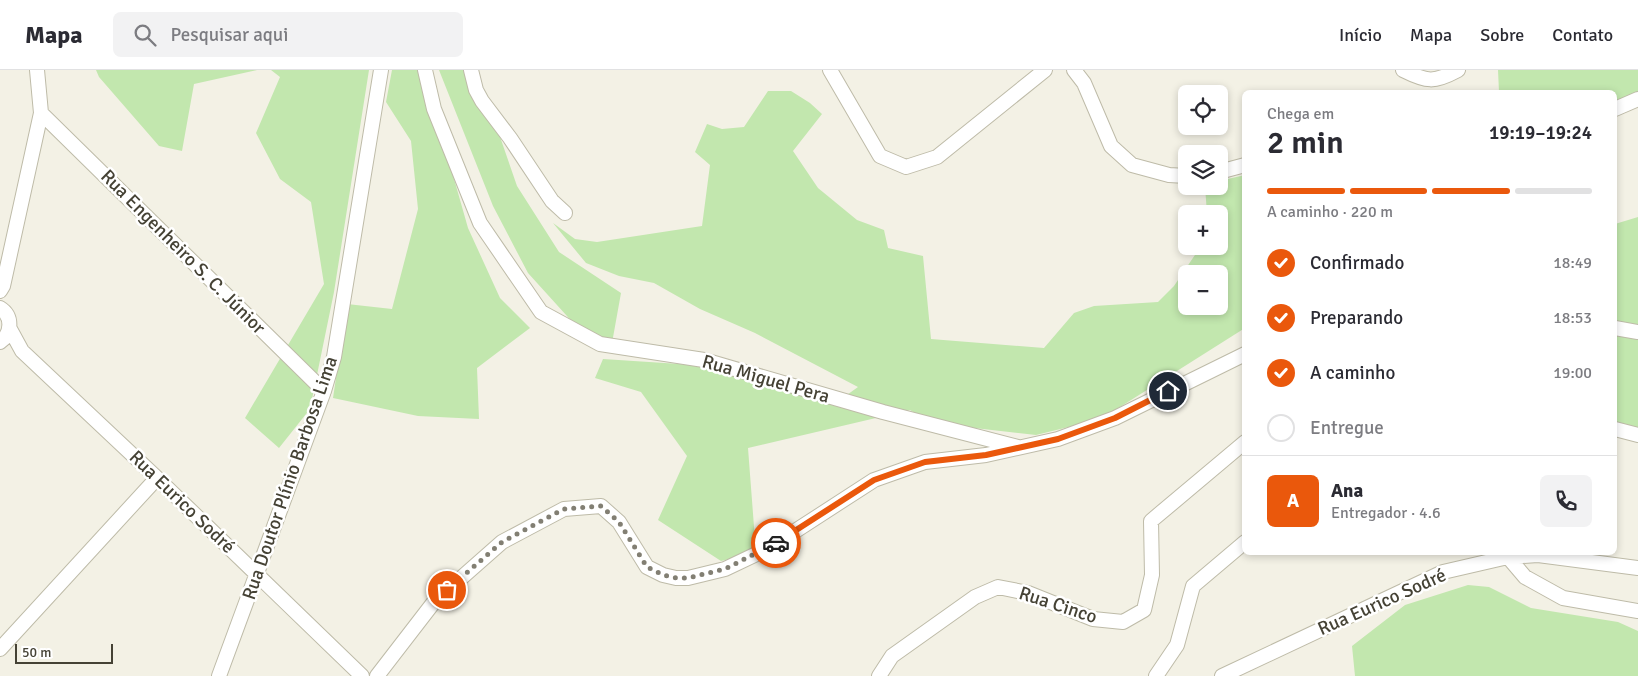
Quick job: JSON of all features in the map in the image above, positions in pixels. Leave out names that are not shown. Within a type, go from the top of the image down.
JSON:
[{"type":"street","name":"Rua Eurico Sodré","points":[[37,70],[42,113],[2,288],[2,309],[10,322],[10,329],[22,352],[157,478],[362,676]]},
{"type":"street","name":"Rua Doutor Plínio Barbosa Lima","points":[[219,676],[324,392],[334,357],[381,70]]},
{"type":"street","name":"Rua Miguel Pera","points":[[425,70],[434,109],[480,223],[541,312],[600,344],[704,360],[883,412],[1021,447],[1058,439],[1115,418],[1242,355]]},
{"type":"street","points":[[471,70],[476,90],[482,101],[510,138],[552,201],[565,213]]},
{"type":"street","points":[[830,70],[880,156],[906,167],[937,158],[1045,70]]},
{"type":"street","points":[[1074,70],[1084,83],[1112,146],[1132,165],[1169,176],[1178,176]]},
{"type":"street","points":[[1403,70],[1423,80],[1442,79],[1458,70]]},
{"type":"street","points":[[1617,108],[1638,99]]},
{"type":"street","name":"Rua Engenheiro S. C. Júnior","points":[[42,113],[324,392]]},
{"type":"street","points":[[1228,169],[1242,165]]},
{"type":"street","points":[[1617,328],[1638,332]]},
{"type":"street","points":[[0,343],[10,329]]},
{"type":"street","name":"Rua Eurico Sodré","points":[[0,343],[22,352]]},
{"type":"street","points":[[1617,430],[1638,435]]},
{"type":"street","name":"Rua Cinco","points":[[879,676],[892,656],[975,597],[998,587],[1028,593],[1093,619],[1123,622],[1144,610],[1152,575],[1151,522],[1242,445]]},
{"type":"street","points":[[377,676],[434,602],[502,542],[564,509],[601,506],[619,522],[647,567],[663,575],[688,578],[725,569],[769,548],[874,480],[925,462],[986,455],[1021,447]]},
{"type":"street","points":[[0,649],[157,478]]},
{"type":"street","points":[[1156,676],[1177,644],[1193,586],[1242,545]]},
{"type":"street","name":"Rua Eurico Sodré","points":[[1222,676],[1443,572],[1508,557],[1538,555],[1638,568]]},
{"type":"street","points":[[1508,557],[1525,577],[1563,598],[1638,611]]},
{"type":"green space","points":[[96,70],[257,70],[194,84],[182,151],[159,146],[99,77]]},
{"type":"green space","points":[[271,70],[369,70],[334,292],[310,409],[279,448],[245,418],[324,284],[311,202],[280,179],[256,133],[280,77]]},
{"type":"green space","points":[[392,70],[423,70],[468,228],[500,298],[530,328],[477,368],[479,419],[418,416],[333,398],[347,304],[392,309],[418,209],[411,141],[386,102]]},
{"type":"green space","points":[[439,70],[477,70],[517,186],[559,252],[621,293],[612,343],[576,326],[528,273],[493,206]]},
{"type":"green space","points":[[1498,70],[1638,70],[1638,92],[1617,105],[1617,90],[1499,90]]},
{"type":"green space","points":[[768,91],[791,91],[810,103],[822,114],[793,151],[818,188],[857,220],[884,230],[888,248],[923,256],[931,339],[1044,348],[1074,313],[1094,306],[1158,302],[1178,280],[1178,315],[1228,315],[1228,265],[1188,265],[1195,255],[1228,255],[1228,205],[1206,205],[1206,195],[1228,195],[1228,179],[1242,176],[1242,330],[1101,419],[1036,435],[931,423],[910,410],[748,448],[756,553],[721,561],[658,520],[687,456],[641,392],[595,378],[603,359],[695,365],[837,402],[858,387],[755,333],[700,309],[654,283],[619,276],[586,263],[553,223],[575,239],[597,242],[702,226],[710,165],[695,152],[707,124],[722,129],[744,127]]},
{"type":"green space","points":[[1638,217],[1638,429],[1617,424],[1617,223]]},
{"type":"green space","points":[[1468,585],[1489,587],[1531,608],[1618,622],[1638,631],[1638,676],[1355,676],[1352,646],[1405,605]]},
{"type":"way so far","points":[[447,590],[502,542],[564,509],[601,506],[619,522],[647,567],[663,575],[676,578],[688,578],[725,569],[776,543]]},
{"type":"route","points":[[776,543],[874,480],[925,462],[986,455],[1058,439],[1115,418],[1168,391]]}]
